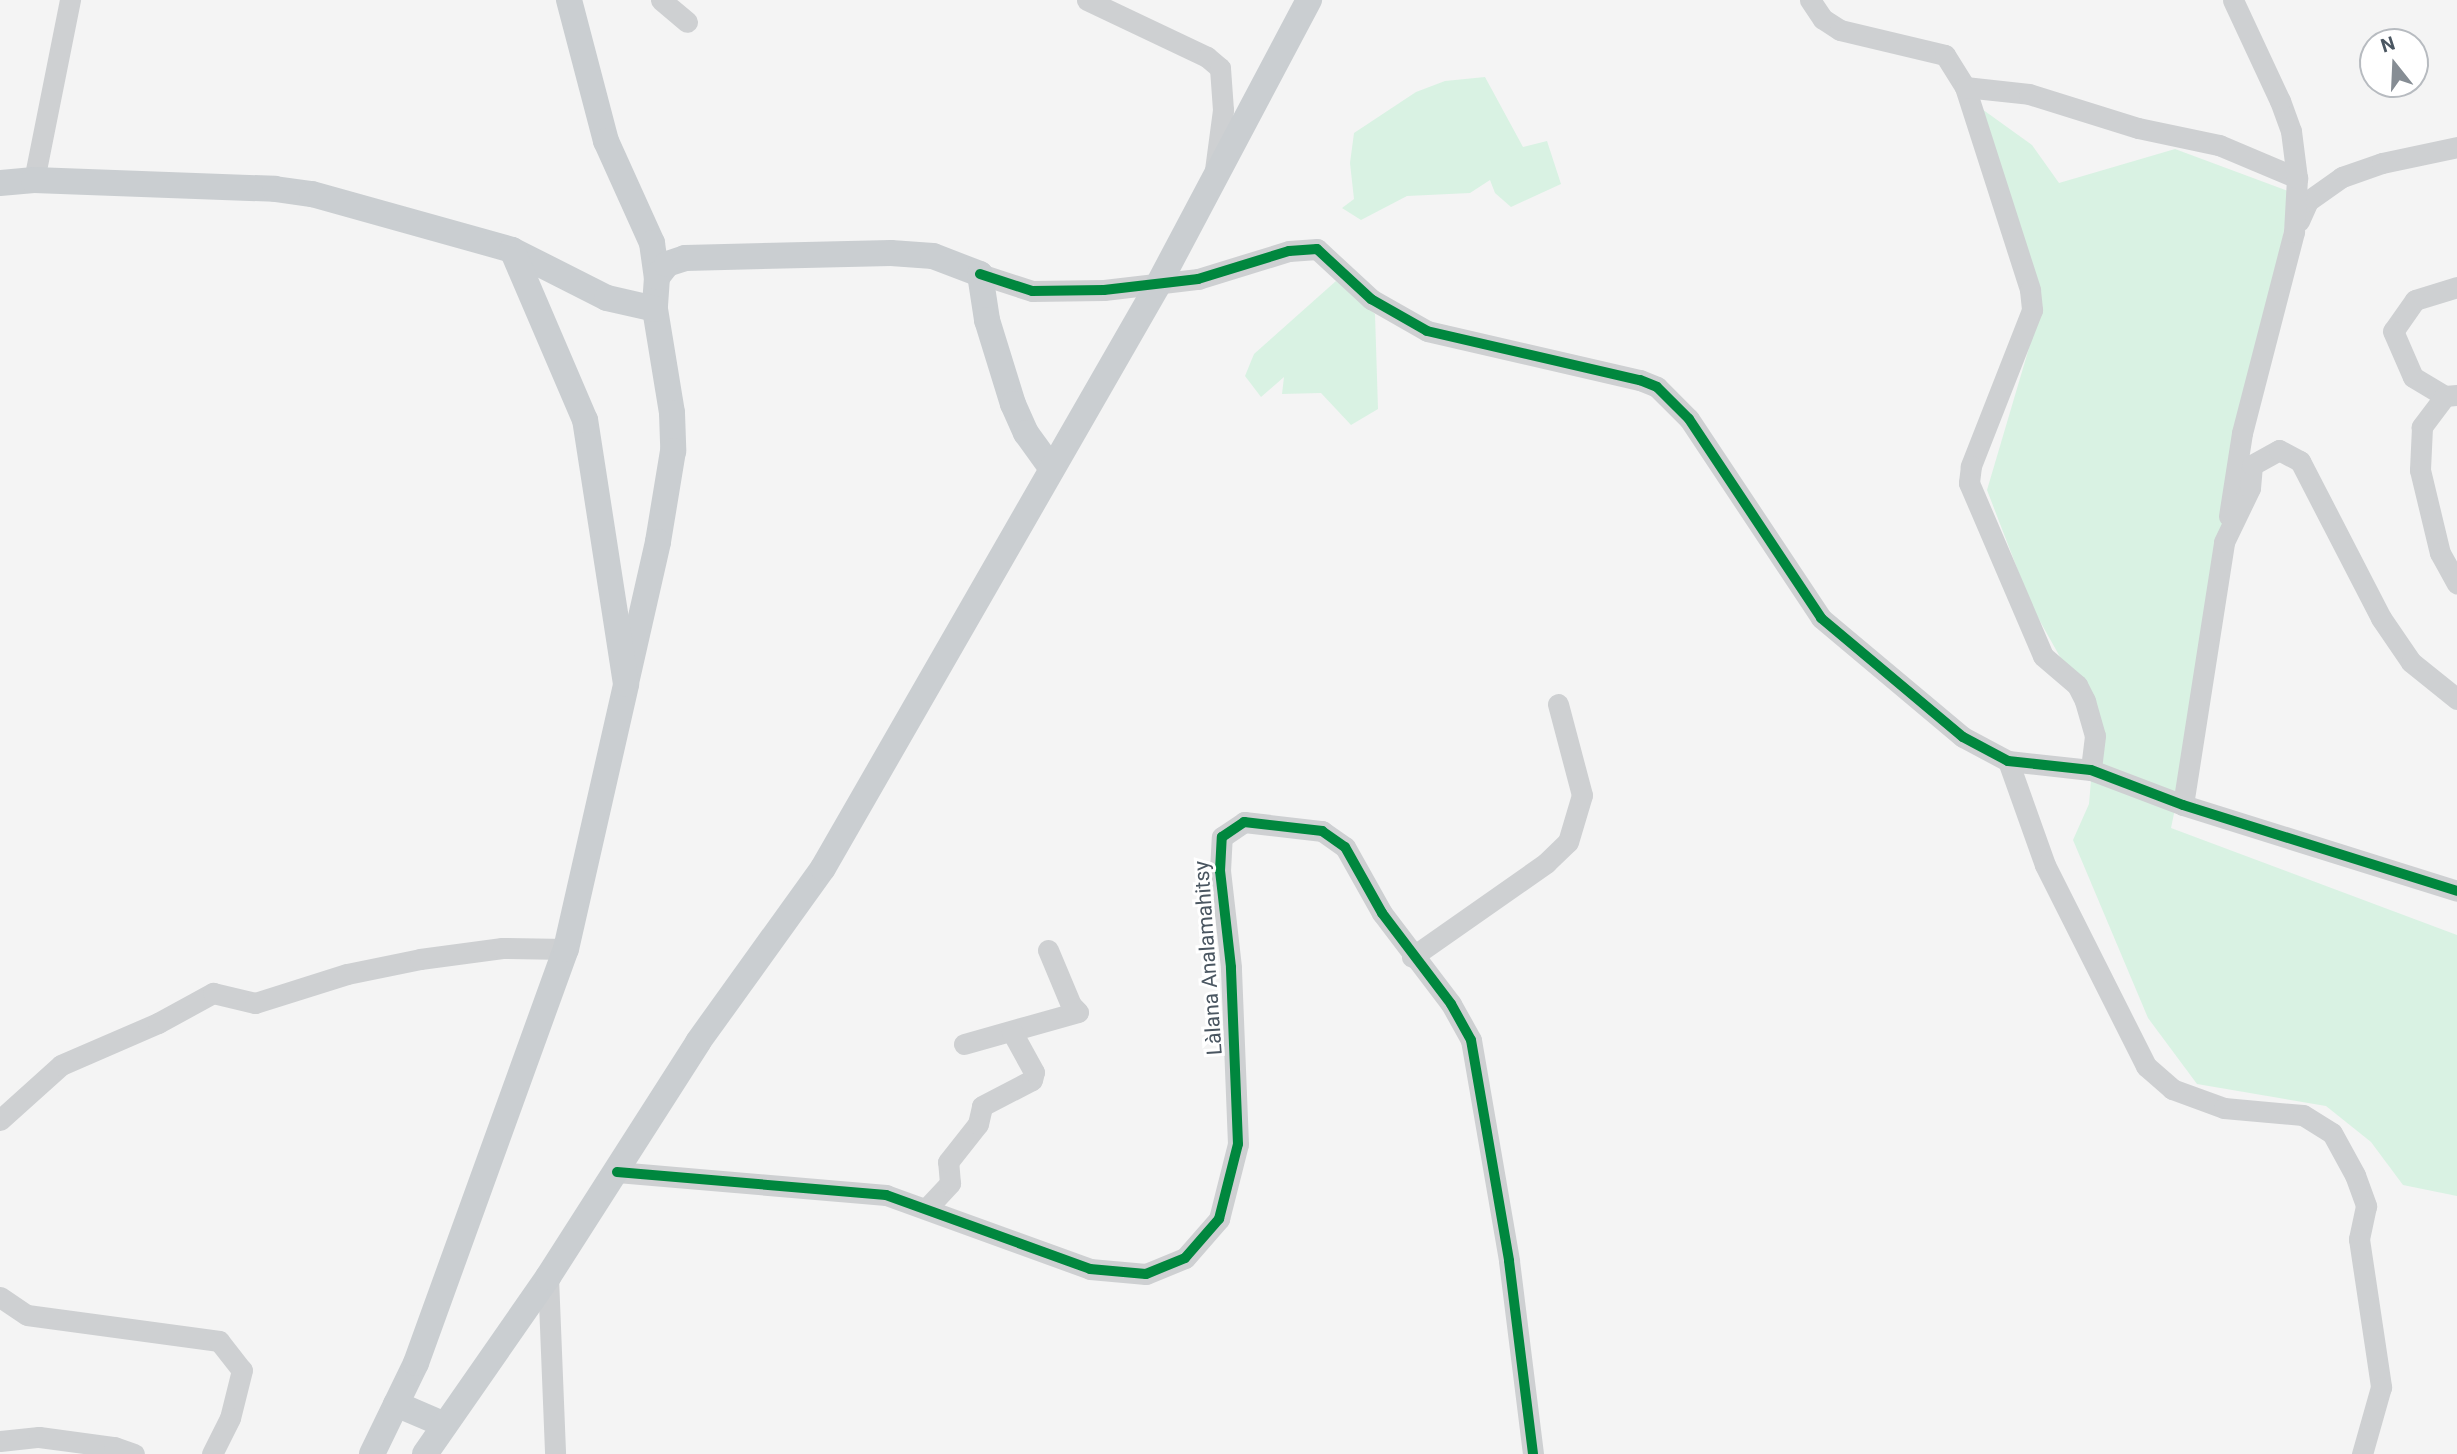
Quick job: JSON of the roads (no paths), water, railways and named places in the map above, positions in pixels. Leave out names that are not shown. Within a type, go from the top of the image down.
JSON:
[{"type":"main road","points":[[372,1454],[416,1363],[566,949],[626,684],[643,621],[673,451],[672,413],[655,309],[657,277],[652,243],[606,141],[569,0]]},
{"type":"main road","points":[[425,1454],[548,1277],[698,1042],[823,868],[1158,285],[1215,170],[1309,0]]},
{"type":"main road","points":[[0,183],[33,180],[287,190],[512,250],[607,298],[655,309]]},
{"type":"main road","points":[[512,250],[585,420],[626,684]]},
{"type":"main road","points":[[657,277],[667,264],[685,258],[891,253],[933,256],[980,274],[987,320],[1013,404],[1026,433],[1052,469]]},
{"type":"main road","points":[[396,1404],[445,1425]]},
{"type":"street","points":[[33,180],[70,0]]},
{"type":"street","points":[[661,0],[687,22]]},
{"type":"street","points":[[1087,0],[1207,57],[1220,68],[1223,110],[1215,170]]},
{"type":"street","points":[[1810,0],[1823,19],[1840,30],[1945,55],[1965,87],[2030,290],[2032,310],[1971,466],[1969,483],[2043,656],[2077,685],[2085,701],[2095,736],[2091,770]]},
{"type":"street","points":[[2233,0],[2291,131],[2297,178],[2294,232]]},
{"type":"street","points":[[1965,87],[2029,94],[2138,128],[2219,145],[2297,178]]},
{"type":"street","points":[[2183,805],[2242,433],[2294,232],[2308,201],[2324,186],[2382,163],[2457,147]]},
{"type":"street","points":[[980,274],[1032,291],[1158,285],[1198,279],[1289,251],[1317,249],[1371,299],[1427,331],[1537,359],[1620,373],[1657,387],[1689,419],[1821,618],[1963,737],[2008,761],[2091,770],[2183,805],[2457,891]]},
{"type":"street","points":[[2457,287],[2415,300],[2393,331],[2413,377],[2451,396],[2422,427],[2420,470],[2440,553],[2457,584]]},
{"type":"street","points":[[2224,542],[2250,488],[2252,465],[2279,450],[2290,454],[2307,472],[2381,618],[2411,662],[2457,699]]},
{"type":"street","points":[[1412,957],[1546,863],[1568,842],[1582,794],[1558,704]]},
{"type":"street","points":[[2008,761],[2045,865],[2146,1066],[2172,1089],[2224,1108],[2303,1115],[2332,1133],[2355,1175],[2366,1206],[2359,1240],[2381,1387],[2362,1454]]},
{"type":"street","name":"Làlana Analamahitsy","points":[[617,1172],[886,1195],[1090,1269],[1146,1275],[1185,1258],[1219,1219],[1238,1143],[1231,967],[1220,851],[1222,837],[1244,822],[1299,825],[1322,831],[1345,847],[1412,957],[1451,1004],[1471,1040],[1509,1261],[1533,1454]]},
{"type":"street","points":[[0,1120],[61,1065],[158,1023],[213,993],[254,1003],[347,974],[420,959],[502,948],[566,949]]},
{"type":"street","points":[[964,1044],[1078,1012],[1071,1005],[1048,950]]},
{"type":"street","points":[[927,1208],[950,1183],[948,1162],[978,1125],[982,1106],[1032,1080],[1034,1072],[1012,1032]]},
{"type":"street","points":[[548,1277],[555,1454]]},
{"type":"street","points":[[0,1297],[27,1315],[219,1341],[242,1370],[230,1418],[212,1454]]},
{"type":"street","points":[[0,1441],[39,1437],[114,1447],[134,1454]]}]
